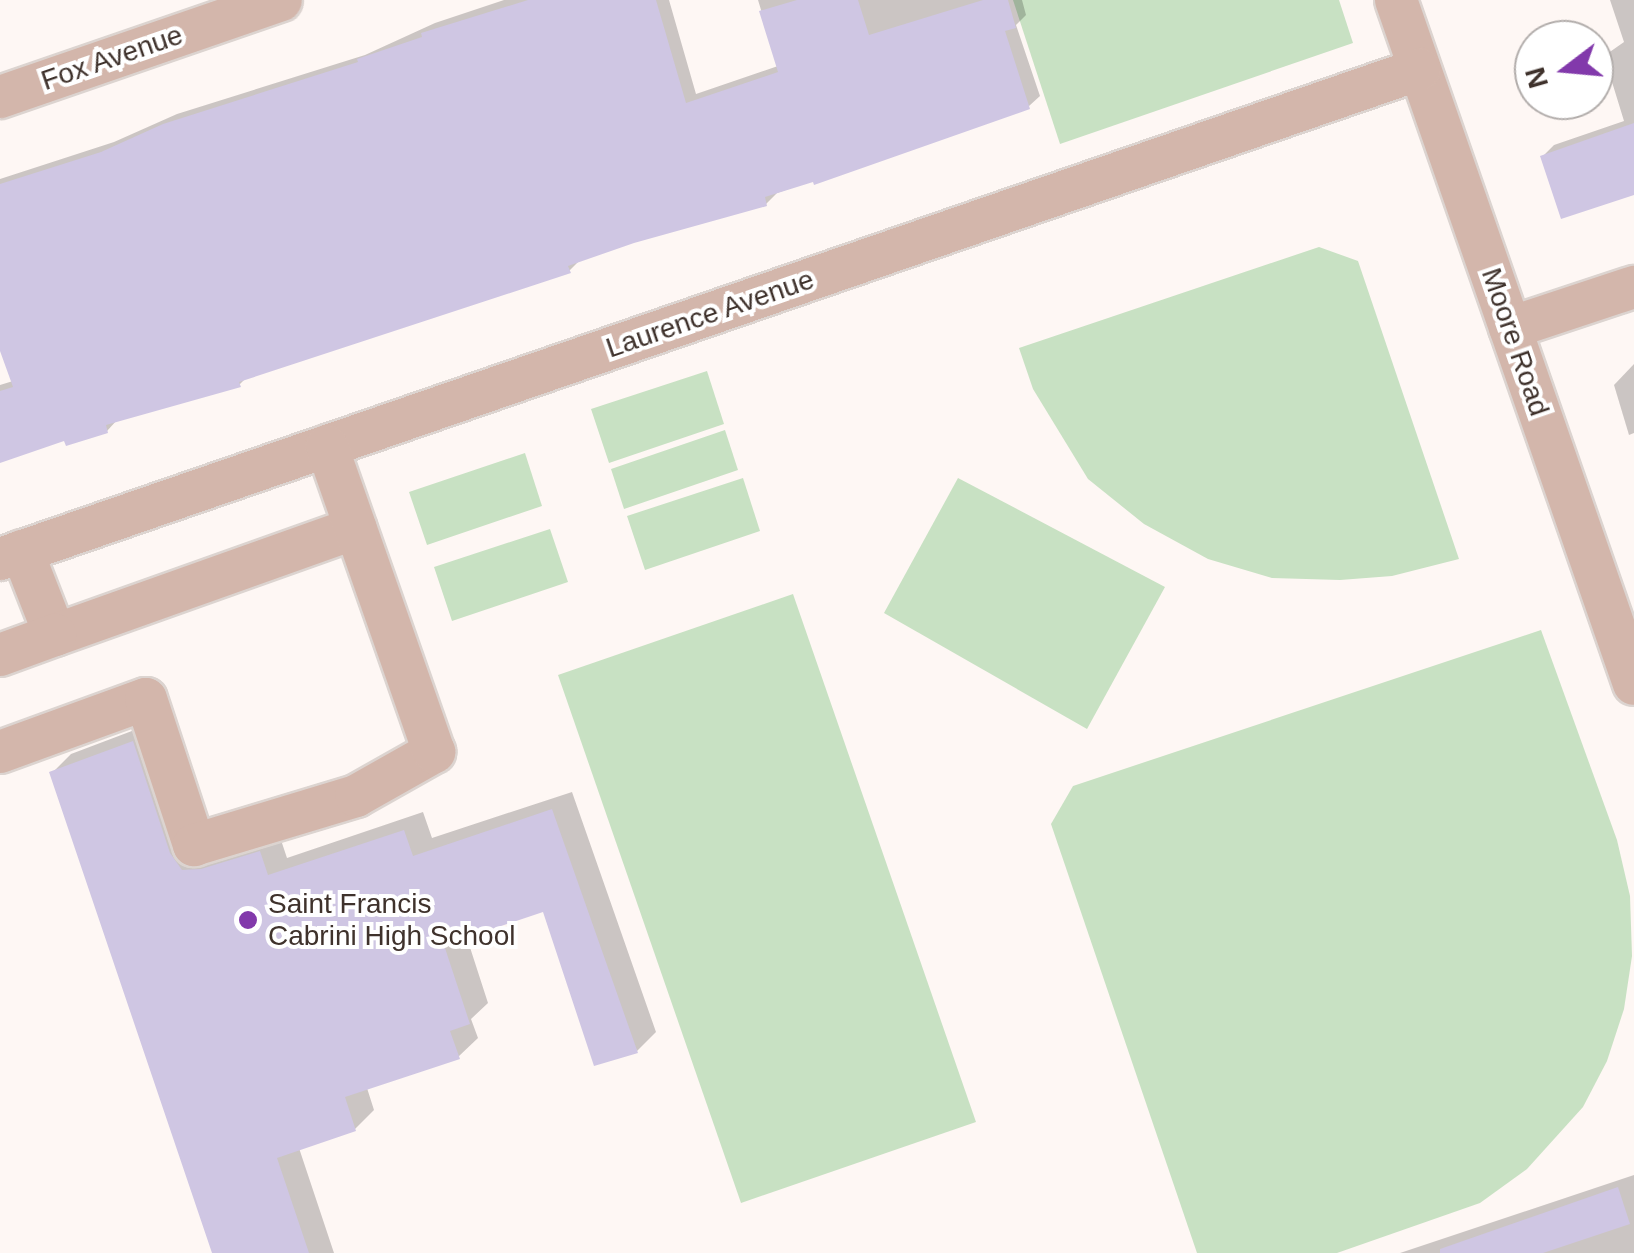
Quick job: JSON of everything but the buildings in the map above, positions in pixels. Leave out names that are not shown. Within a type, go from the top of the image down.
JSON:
[{"type":"street","name":"Fox Avenue","points":[[0,97],[281,0]]},
{"type":"street","name":"Moore Road","points":[[1396,0],[1634,684]]},
{"type":"street","name":"Laurence Avenue","points":[[11,555],[1420,69]]},
{"type":"street","points":[[1510,328],[1634,287]]},
{"type":"street","points":[[0,752],[146,699],[194,845],[356,796],[434,752],[327,446]]},
{"type":"street","points":[[0,655],[356,528]]},
{"type":"street","points":[[11,555],[55,635]]},
{"type":"green space","points":[[1013,0],[1339,0],[1353,43],[1060,144]]},
{"type":"green space","points":[[1319,247],[1358,261],[1459,559],[1392,576],[1340,580],[1272,578],[1208,559],[1144,524],[1088,479],[1033,389],[1019,348]]},
{"type":"green space","points":[[707,371],[724,424],[609,463],[591,409]]},
{"type":"green space","points":[[725,430],[738,470],[624,509],[611,469]]},
{"type":"green space","points":[[525,453],[542,506],[427,545],[409,492]]},
{"type":"green space","points":[[743,478],[760,531],[645,570],[627,516]]},
{"type":"green space","points":[[958,478],[1165,587],[1087,729],[884,613]]},
{"type":"green space","points":[[550,529],[568,582],[452,621],[434,567]]},
{"type":"green space","points":[[793,594],[976,1122],[741,1203],[558,675]]},
{"type":"green space","points":[[1541,630],[1617,840],[1630,896],[1632,956],[1624,1009],[1607,1061],[1583,1107],[1527,1169],[1480,1203],[1337,1253],[1197,1253],[1051,824],[1073,786]]},
{"type":"place","name":"Saint Francis Cabrini High School","points":[[248,920]]}]
